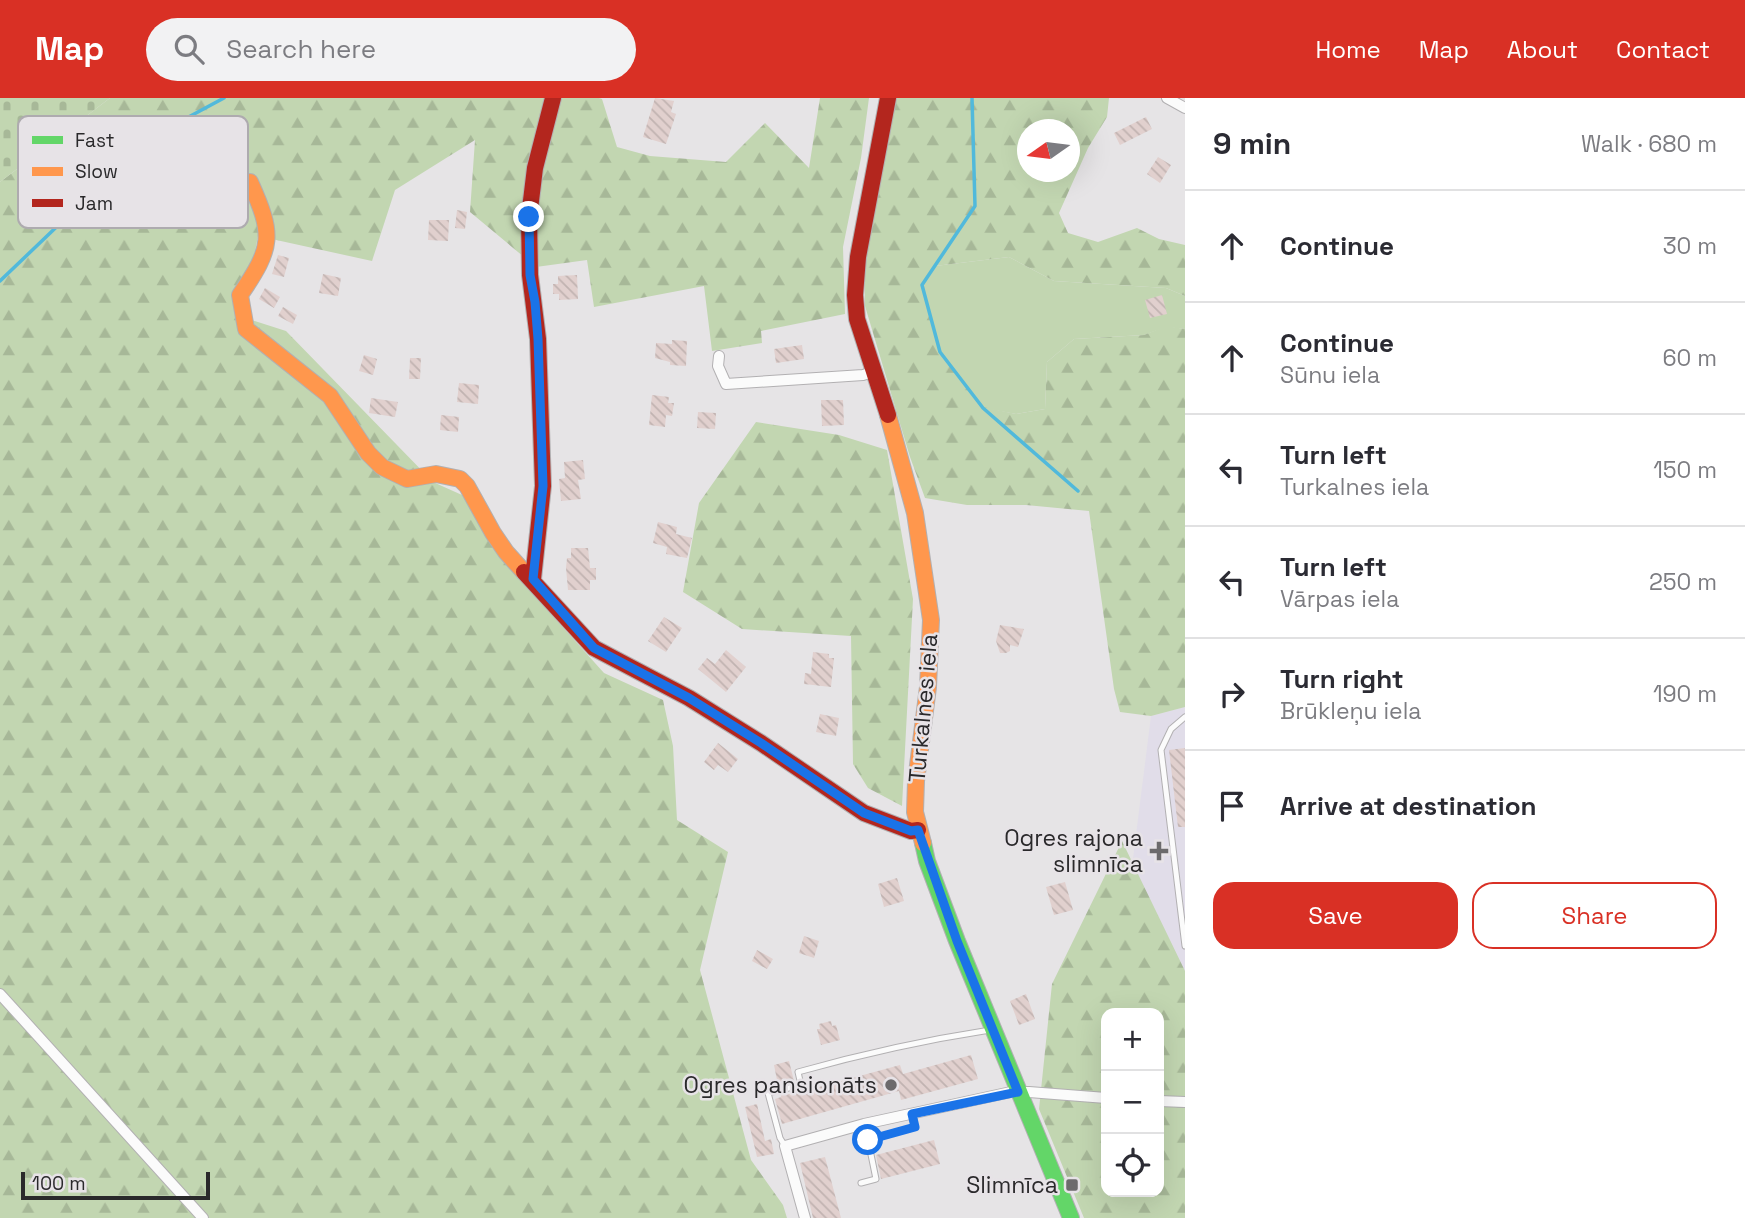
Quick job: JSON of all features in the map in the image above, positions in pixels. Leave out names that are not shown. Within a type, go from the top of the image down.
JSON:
[{"type":"street","points":[[533,579],[543,486],[538,339],[530,275],[529,217],[535,168],[554,98]]},
{"type":"street","name":"Turkalnes iela","points":[[888,98],[858,257],[855,295],[857,319],[897,441],[915,513],[931,621],[928,687],[916,781],[915,812],[918,830],[957,941],[1071,1218]]},
{"type":"street","points":[[1167,98],[1185,108]]},
{"type":"street","points":[[250,182],[267,216],[270,245],[260,268],[240,295],[246,329],[330,396],[368,453],[382,467],[407,479],[436,474],[460,479],[467,486],[506,552],[594,648],[689,698],[864,813],[911,831],[918,830]]},
{"type":"street","points":[[719,356],[718,366],[726,384],[863,375],[873,372]]},
{"type":"street","points":[[0,994],[203,1218]]},
{"type":"street","points":[[805,1218],[785,1146],[864,1125],[1018,1092],[1101,1098]]},
{"type":"street","points":[[1164,1101],[1185,1102]]},
{"type":"lane","points":[[1185,718],[1171,729],[1161,750],[1185,946]]},
{"type":"lane","points":[[785,1146],[780,1139],[768,1093],[802,1085],[798,1072],[923,1040],[993,1029]]},
{"type":"lane","points":[[868,1140],[915,1127],[912,1114]]},
{"type":"lane","points":[[861,1183],[876,1179],[864,1125]]},
{"type":"shaded area","name":"Ogres rajona slimnīca","points":[[1185,707],[1185,987],[1117,985],[1151,716]]},
{"type":"green space","points":[[0,98],[110,98],[86,116],[18,116],[18,168],[0,182]]},
{"type":"green space","points":[[110,98],[599,98],[602,99],[617,147],[650,156],[726,162],[765,123],[809,168],[820,98],[869,98],[861,158],[843,247],[845,314],[761,331],[762,343],[712,351],[704,286],[594,307],[587,260],[536,267],[470,212],[475,140],[395,190],[372,261],[258,236],[242,317],[286,331],[433,482],[462,495],[513,572],[604,673],[663,700],[673,746],[677,820],[728,852],[700,970],[751,1160],[783,1205],[787,1218],[0,1218],[0,182],[18,168],[18,228],[248,228],[248,116],[86,116]]},
{"type":"green space","points":[[891,98],[1109,98],[1107,117],[1080,166],[1080,119],[1017,119],[1017,182],[1073,182],[1059,213],[1068,233],[1098,242],[1137,228],[1159,239],[1185,245],[1185,296],[1166,288],[1054,281],[1009,257],[935,266],[922,285],[940,353],[983,407],[1016,414],[1045,409],[1047,362],[1074,339],[1144,335],[1166,326],[1185,329],[1185,707],[1151,716],[1120,712],[1114,689],[1089,511],[1026,505],[967,505],[925,498],[865,306],[864,247]]},
{"type":"green space","points":[[1009,257],[1054,281],[1166,288],[1185,296],[1185,329],[1166,327],[1144,335],[1074,339],[1047,362],[1045,409],[1016,414],[983,408],[940,352],[922,285],[935,266]]},
{"type":"green space","points":[[756,422],[839,435],[887,450],[913,599],[902,806],[868,788],[853,764],[851,636],[742,629],[683,592],[699,503]]},
{"type":"green space","points":[[1122,841],[1185,971],[1185,1218],[1084,1218],[1039,1109],[1052,984]]},
{"type":"building","points":[[655,98],[674,101],[671,112],[676,114],[666,144],[643,137]]},
{"type":"building","points":[[1146,117],[1152,129],[1120,145],[1114,133]]},
{"type":"building","points":[[1158,157],[1171,165],[1160,183],[1147,174]]},
{"type":"building","points":[[457,210],[467,212],[465,229],[455,228]]},
{"type":"building","points":[[429,220],[449,220],[448,241],[428,240]]},
{"type":"building","points":[[278,255],[289,258],[284,277],[272,274]]},
{"type":"building","points":[[323,274],[341,278],[338,296],[319,293]]},
{"type":"building","points":[[577,275],[578,299],[559,300],[559,294],[553,294],[553,284],[558,284],[558,276]]},
{"type":"building","points":[[265,288],[280,297],[274,308],[259,299]]},
{"type":"building","points":[[1162,295],[1167,314],[1150,318],[1145,300]]},
{"type":"building","points":[[283,307],[297,315],[293,324],[278,316]]},
{"type":"building","points":[[672,340],[687,341],[686,366],[670,365],[670,362],[655,358],[656,343],[672,344]]},
{"type":"building","points":[[802,345],[804,359],[776,363],[774,349]]},
{"type":"building","points":[[364,355],[377,359],[373,375],[359,371]]},
{"type":"building","points":[[410,358],[421,358],[420,379],[409,379]]},
{"type":"building","points":[[459,383],[479,385],[478,404],[457,402]]},
{"type":"building","points":[[652,395],[669,397],[668,403],[674,403],[672,416],[666,415],[665,427],[649,425]]},
{"type":"building","points":[[371,398],[398,402],[395,417],[369,413]]},
{"type":"building","points":[[821,400],[843,400],[844,425],[822,426]]},
{"type":"building","points":[[698,412],[716,413],[715,429],[697,428]]},
{"type":"building","points":[[441,415],[459,417],[458,432],[440,430]]},
{"type":"building","points":[[583,460],[585,479],[578,480],[581,499],[561,501],[559,479],[565,478],[564,462]]},
{"type":"building","points":[[658,522],[677,527],[676,534],[692,538],[687,558],[666,554],[667,547],[653,543]]},
{"type":"building","points":[[571,548],[588,548],[590,568],[596,568],[596,580],[590,580],[590,590],[568,590],[566,568],[567,558],[571,558]]},
{"type":"building","points":[[664,617],[682,628],[666,652],[648,641]]},
{"type":"building","points":[[1000,625],[1024,629],[1018,647],[1010,645],[1010,651],[1006,653],[1000,653],[996,641]]},
{"type":"building","points":[[726,650],[746,667],[726,692],[698,669],[707,658],[715,664]]},
{"type":"building","points":[[813,652],[829,654],[829,658],[834,658],[831,687],[804,684],[805,673],[811,674]]},
{"type":"building","points":[[820,714],[839,718],[836,736],[816,732]]},
{"type":"building","points":[[718,743],[738,759],[728,772],[718,765],[714,770],[704,762]]},
{"type":"building","name":"Ogres rajona slimnīca","points":[[1185,748],[1185,827],[1178,827],[1169,750]]},
{"type":"building","points":[[897,878],[904,901],[884,907],[878,884]]},
{"type":"building","points":[[1065,882],[1073,910],[1054,915],[1046,887]]},
{"type":"building","points":[[804,936],[819,941],[814,958],[799,953]]},
{"type":"building","points":[[757,950],[773,959],[767,969],[752,961]]},
{"type":"building","points":[[1026,994],[1035,1019],[1019,1025],[1010,1001]]},
{"type":"building","points":[[831,1021],[832,1026],[836,1025],[840,1040],[821,1045],[817,1029],[820,1029],[819,1024]]},
{"type":"building","name":"Ogres pansionāts","points":[[971,1055],[978,1079],[901,1100],[899,1091],[782,1124],[775,1099],[781,1095],[900,1065],[903,1074]]},
{"type":"building","points":[[789,1061],[794,1081],[778,1085],[774,1065]]},
{"type":"building","points":[[757,1104],[765,1141],[771,1139],[774,1154],[757,1157],[745,1107]]},
{"type":"building","points":[[934,1140],[940,1164],[881,1179],[876,1155]]},
{"type":"building","points":[[825,1157],[841,1218],[813,1218],[800,1163]]},
{"type":"waterway","points":[[190,116],[224,98]]},
{"type":"waterway","points":[[972,98],[975,206],[922,285],[940,352],[983,408],[1078,491]]},
{"type":"waterway","points":[[0,281],[55,228]]},
{"type":"traffic: fast","points":[[923,843],[927,861],[957,941],[1071,1218]]},
{"type":"traffic: slow","points":[[250,182],[263,215],[266,240],[259,265],[240,295],[246,329],[330,396],[368,453],[382,467],[407,479],[436,474],[460,479],[467,486],[506,552],[524,572]]},
{"type":"traffic: slow","points":[[888,415],[915,513],[931,620],[928,687],[916,781],[915,812],[923,843]]},
{"type":"traffic: jam","points":[[533,579],[543,486],[538,339],[530,275],[529,217],[535,168],[553,98]]},
{"type":"traffic: jam","points":[[888,98],[858,257],[855,295],[857,319],[888,415]]},
{"type":"traffic: jam","points":[[524,572],[594,648],[689,698],[864,813],[911,831],[918,830]]},
{"type":"place","name":"Ogres rajona slimnīca","points":[[1159,851]]},
{"type":"place","name":"Ogres pansionāts","points":[[891,1085]]},
{"type":"place","name":"Slimnīca","points":[[1072,1185]]},
{"type":"route","points":[[529,217],[530,275],[538,339],[543,486],[533,579],[594,648],[689,698],[864,813],[911,831],[918,830],[957,941],[1018,1092],[912,1114],[915,1127],[868,1140]]}]
